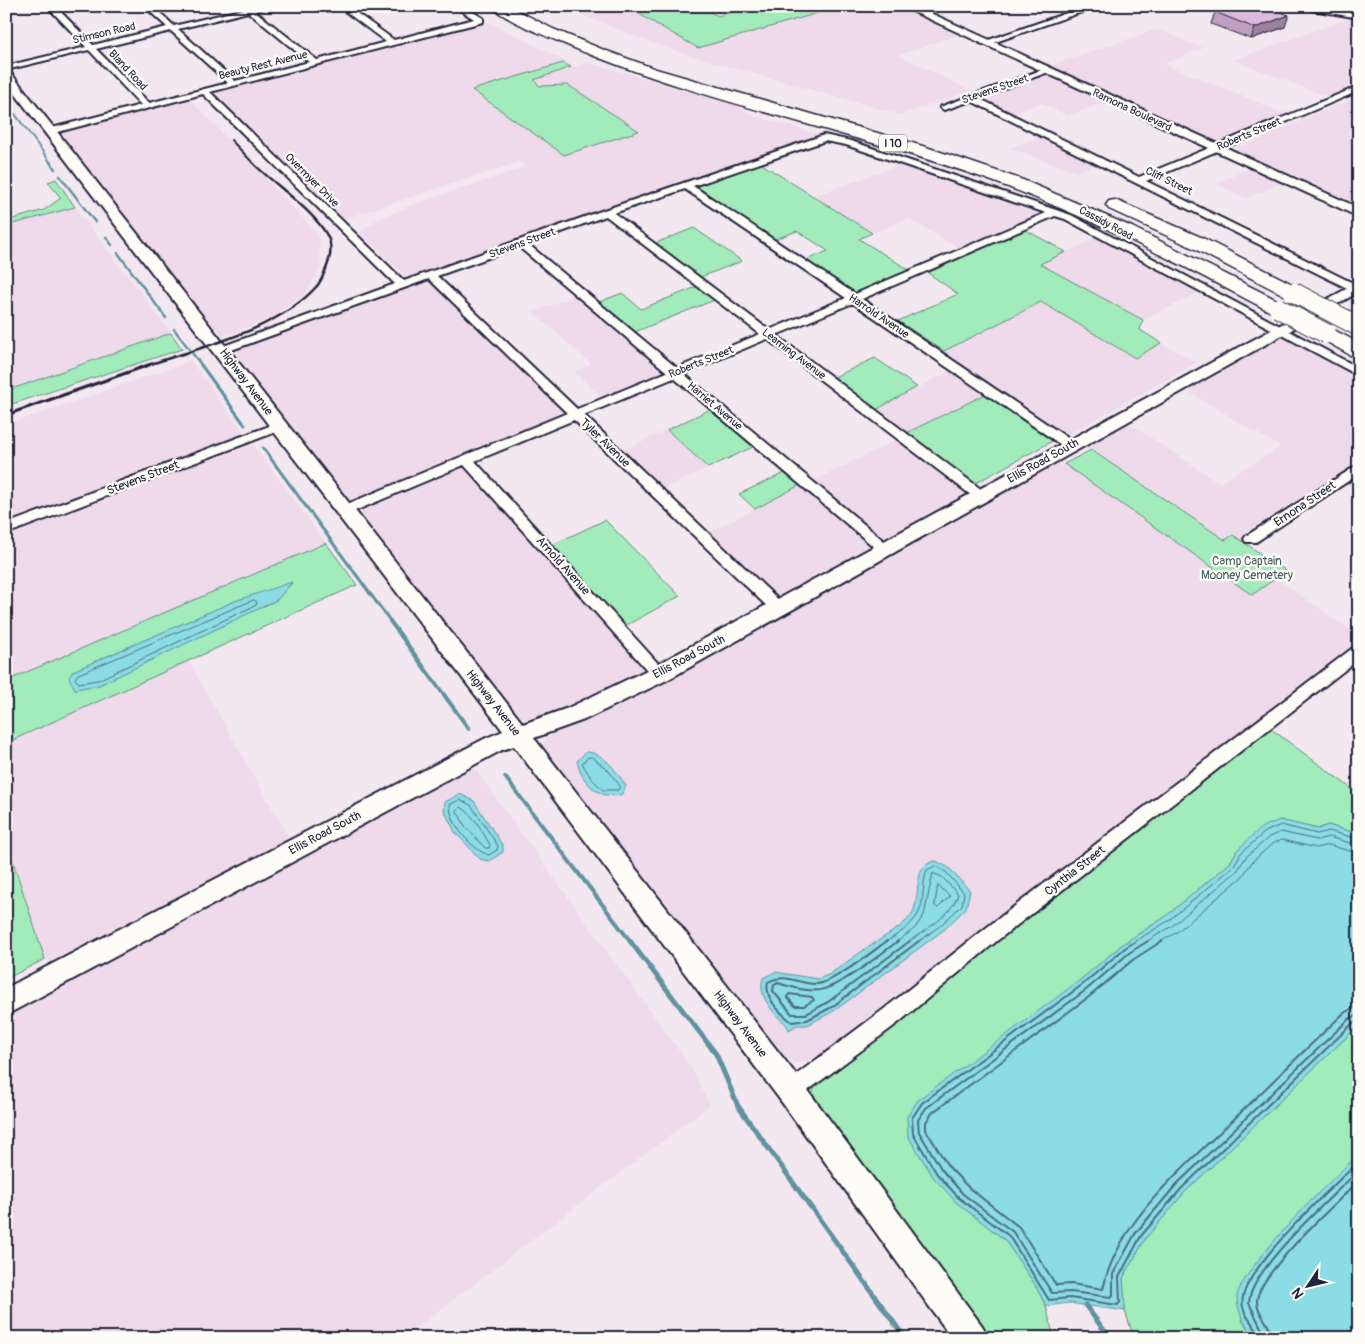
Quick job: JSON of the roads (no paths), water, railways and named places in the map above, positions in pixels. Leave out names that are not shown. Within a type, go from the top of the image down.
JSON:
[{"type":"highway","name":"I 10","points":[[498,6],[556,36],[646,70],[917,150],[1020,185],[1133,234],[1278,308],[1359,352]]},
{"type":"highway","name":"I 10","points":[[527,6],[592,37],[659,62],[887,127],[1045,178]]},
{"type":"highway","points":[[1099,198],[1196,242],[1359,326]]},
{"type":"street","name":"Bland Road","points":[[51,6],[147,106]]},
{"type":"street","points":[[148,6],[234,84]]},
{"type":"street","name":"Stimson Road","points":[[6,68],[247,8],[265,6]]},
{"type":"street","points":[[342,6],[393,43]]},
{"type":"street","name":"Beauty Rest Avenue","points":[[51,132],[480,20],[458,6]]},
{"type":"street","name":"Ramona Boulevard","points":[[906,6],[1359,213]]},
{"type":"street","points":[[1073,6],[1083,10]]},
{"type":"street","points":[[984,42],[1095,6]]},
{"type":"street","points":[[1307,6],[1359,15]]},
{"type":"street","points":[[247,8],[316,63]]},
{"type":"street","name":"Stevens Street","points":[[944,107],[1047,71]]},
{"type":"street","name":"Highway Avenue","points":[[6,74],[222,350],[791,1091],[972,1338]]},
{"type":"street","name":"Roberts Street","points":[[1140,180],[1359,88]]},
{"type":"street","name":"Overmyer Drive","points":[[204,92],[403,286]]},
{"type":"street","name":"Cliff Street","points":[[972,98],[1357,287]]},
{"type":"street","name":"Stevens Street","points":[[222,350],[607,212],[824,138]]},
{"type":"street","name":"Cassidy Road","points":[[824,138],[848,143],[1056,212],[1088,227],[1359,373]]},
{"type":"street","name":"Harrold Avenue","points":[[686,185],[1071,446]]},
{"type":"street","name":"Leaming Avenue","points":[[607,212],[982,496]]},
{"type":"street","name":"Roberts Street","points":[[345,510],[1056,212]]},
{"type":"street","name":"Harriet Avenue","points":[[521,243],[885,549]]},
{"type":"street","name":"Tyler Avenue","points":[[431,276],[778,608]]},
{"type":"street","name":"Ellis Road South","points":[[6,1002],[494,744],[576,714],[659,674],[1357,287]]},
{"type":"street","name":"Stevens Street","points":[[6,529],[280,426]]},
{"type":"street","name":"Arnold Avenue","points":[[466,459],[659,674]]},
{"type":"street","name":"Ernona Street","points":[[1252,539],[1359,468]]},
{"type":"street","name":"Cynthia Street","points":[[791,1091],[1359,651]]},
{"type":"water","points":[[292,582],[277,600],[99,685],[75,689],[69,678],[73,671],[235,601]]},
{"type":"water","points":[[586,752],[599,755],[614,769],[626,786],[622,794],[607,795],[599,792],[587,782],[582,776],[577,761]]},
{"type":"water","points":[[460,794],[474,801],[503,846],[503,852],[489,861],[480,859],[455,832],[444,810],[445,802]]},
{"type":"water","points":[[1280,820],[1318,829],[1328,825],[1352,832],[1359,831],[1359,1025],[1184,1193],[1145,1239],[1123,1278],[1125,1311],[1069,1303],[1046,1306],[1034,1283],[1005,1240],[956,1202],[933,1177],[908,1136],[907,1117],[918,1100],[1079,981],[1123,944],[1165,917],[1230,863],[1237,850],[1262,827]]},
{"type":"water","points":[[936,861],[949,868],[970,891],[966,908],[945,929],[834,1011],[807,1025],[797,1025],[789,1030],[765,999],[762,989],[763,978],[775,972],[818,979],[830,974],[896,930],[911,915],[923,868],[928,863]]},
{"type":"water","points":[[1359,1155],[1359,1322],[1345,1338],[1256,1338],[1240,1314],[1237,1303],[1237,1297],[1242,1284],[1253,1267],[1290,1223],[1330,1181]]},
{"type":"waterway","points":[[15,114],[51,163]]},
{"type":"waterway","points":[[50,162],[55,169]]},
{"type":"waterway","points":[[60,176],[95,222]]},
{"type":"waterway","points":[[106,237],[112,245]]},
{"type":"waterway","points":[[118,253],[166,318]]},
{"type":"waterway","points":[[174,329],[202,366]]},
{"type":"waterway","points":[[201,365],[245,425]]},
{"type":"waterway","points":[[263,448],[391,622]]},
{"type":"waterway","points":[[390,621],[469,729]]},
{"type":"waterway","points":[[505,777],[631,942]]},
{"type":"waterway","points":[[630,941],[716,1054],[738,1106],[905,1338]]},
{"type":"waterway","points":[[1085,1305],[1110,1338]]},
{"type":"railway","points":[[231,140],[252,162]]},
{"type":"railway","points":[[145,366],[237,336],[260,326],[300,302],[321,280],[330,257],[331,249],[328,237],[322,227],[303,207],[252,162]]},
{"type":"railway","points":[[6,415],[149,365]]},
{"type":"park label","name":"Camp Captain Mooney Cemetery","points":[[1247,568]]}]
